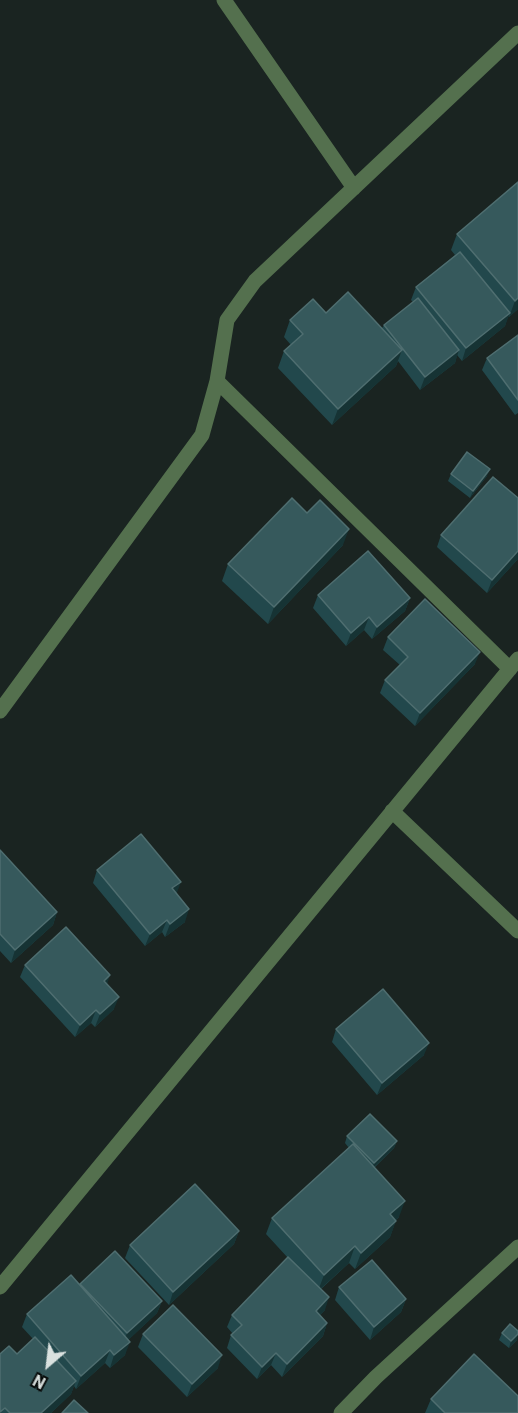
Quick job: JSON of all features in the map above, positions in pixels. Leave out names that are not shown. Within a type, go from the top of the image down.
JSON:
[{"type":"street","points":[[224,0],[354,188]]},
{"type":"street","points":[[0,711],[202,435],[217,381],[227,320],[255,281],[518,33]]},
{"type":"street","points":[[0,1287],[514,664],[217,381]]},
{"type":"street","points":[[392,811],[518,932]]},
{"type":"street","points":[[341,1413],[376,1377],[518,1247]]},
{"type":"building","points":[[518,182],[518,298],[515,301],[457,234]]},
{"type":"building","points":[[460,252],[510,313],[466,348],[416,287]]},
{"type":"building","points":[[348,292],[402,350],[338,409],[284,351],[303,334],[290,320],[313,299],[326,313]]},
{"type":"building","points":[[418,298],[459,350],[425,377],[384,325]]},
{"type":"building","points":[[518,335],[518,400],[487,358]]},
{"type":"building","points":[[467,452],[490,469],[473,491],[451,474]]},
{"type":"building","points":[[493,477],[518,498],[518,551],[492,580],[441,535]]},
{"type":"building","points":[[292,498],[307,513],[320,500],[349,529],[274,607],[228,564]]},
{"type":"building","points":[[368,551],[410,598],[377,627],[369,617],[351,633],[318,595]]},
{"type":"building","points":[[425,599],[480,652],[420,713],[385,680],[408,657],[388,637]]},
{"type":"building","points":[[141,834],[181,882],[172,888],[189,909],[170,924],[167,920],[150,934],[97,870]]},
{"type":"building","points":[[0,850],[57,912],[15,950],[0,934]]},
{"type":"building","points":[[66,927],[110,975],[104,981],[119,997],[100,1014],[96,1010],[80,1025],[25,965]]},
{"type":"building","points":[[383,989],[429,1043],[382,1083],[336,1029]]},
{"type":"building","points":[[370,1114],[397,1141],[374,1163],[347,1136]]},
{"type":"building","points":[[353,1144],[405,1201],[390,1214],[396,1221],[361,1253],[355,1246],[324,1275],[272,1218]]},
{"type":"building","points":[[195,1184],[239,1231],[173,1292],[130,1245]]},
{"type":"building","points":[[115,1251],[162,1301],[127,1333],[80,1284]]},
{"type":"building","points":[[288,1257],[329,1297],[316,1311],[327,1323],[287,1364],[276,1353],[262,1367],[231,1335],[242,1325],[232,1315]]},
{"type":"building","points":[[372,1260],[406,1299],[374,1327],[339,1287]]},
{"type":"building","points":[[71,1275],[130,1342],[114,1355],[110,1350],[81,1376],[27,1314]]},
{"type":"building","points":[[173,1305],[222,1355],[192,1384],[143,1334]]},
{"type":"building","points":[[510,1324],[518,1331],[511,1341],[502,1333]]},
{"type":"building","points":[[35,1337],[76,1381],[41,1413],[10,1413],[5,1408],[0,1412],[0,1354],[9,1346],[17,1354]]},
{"type":"building","points":[[474,1354],[518,1396],[518,1413],[445,1413],[431,1399]]},
{"type":"building","points":[[74,1400],[88,1413],[62,1413]]}]
